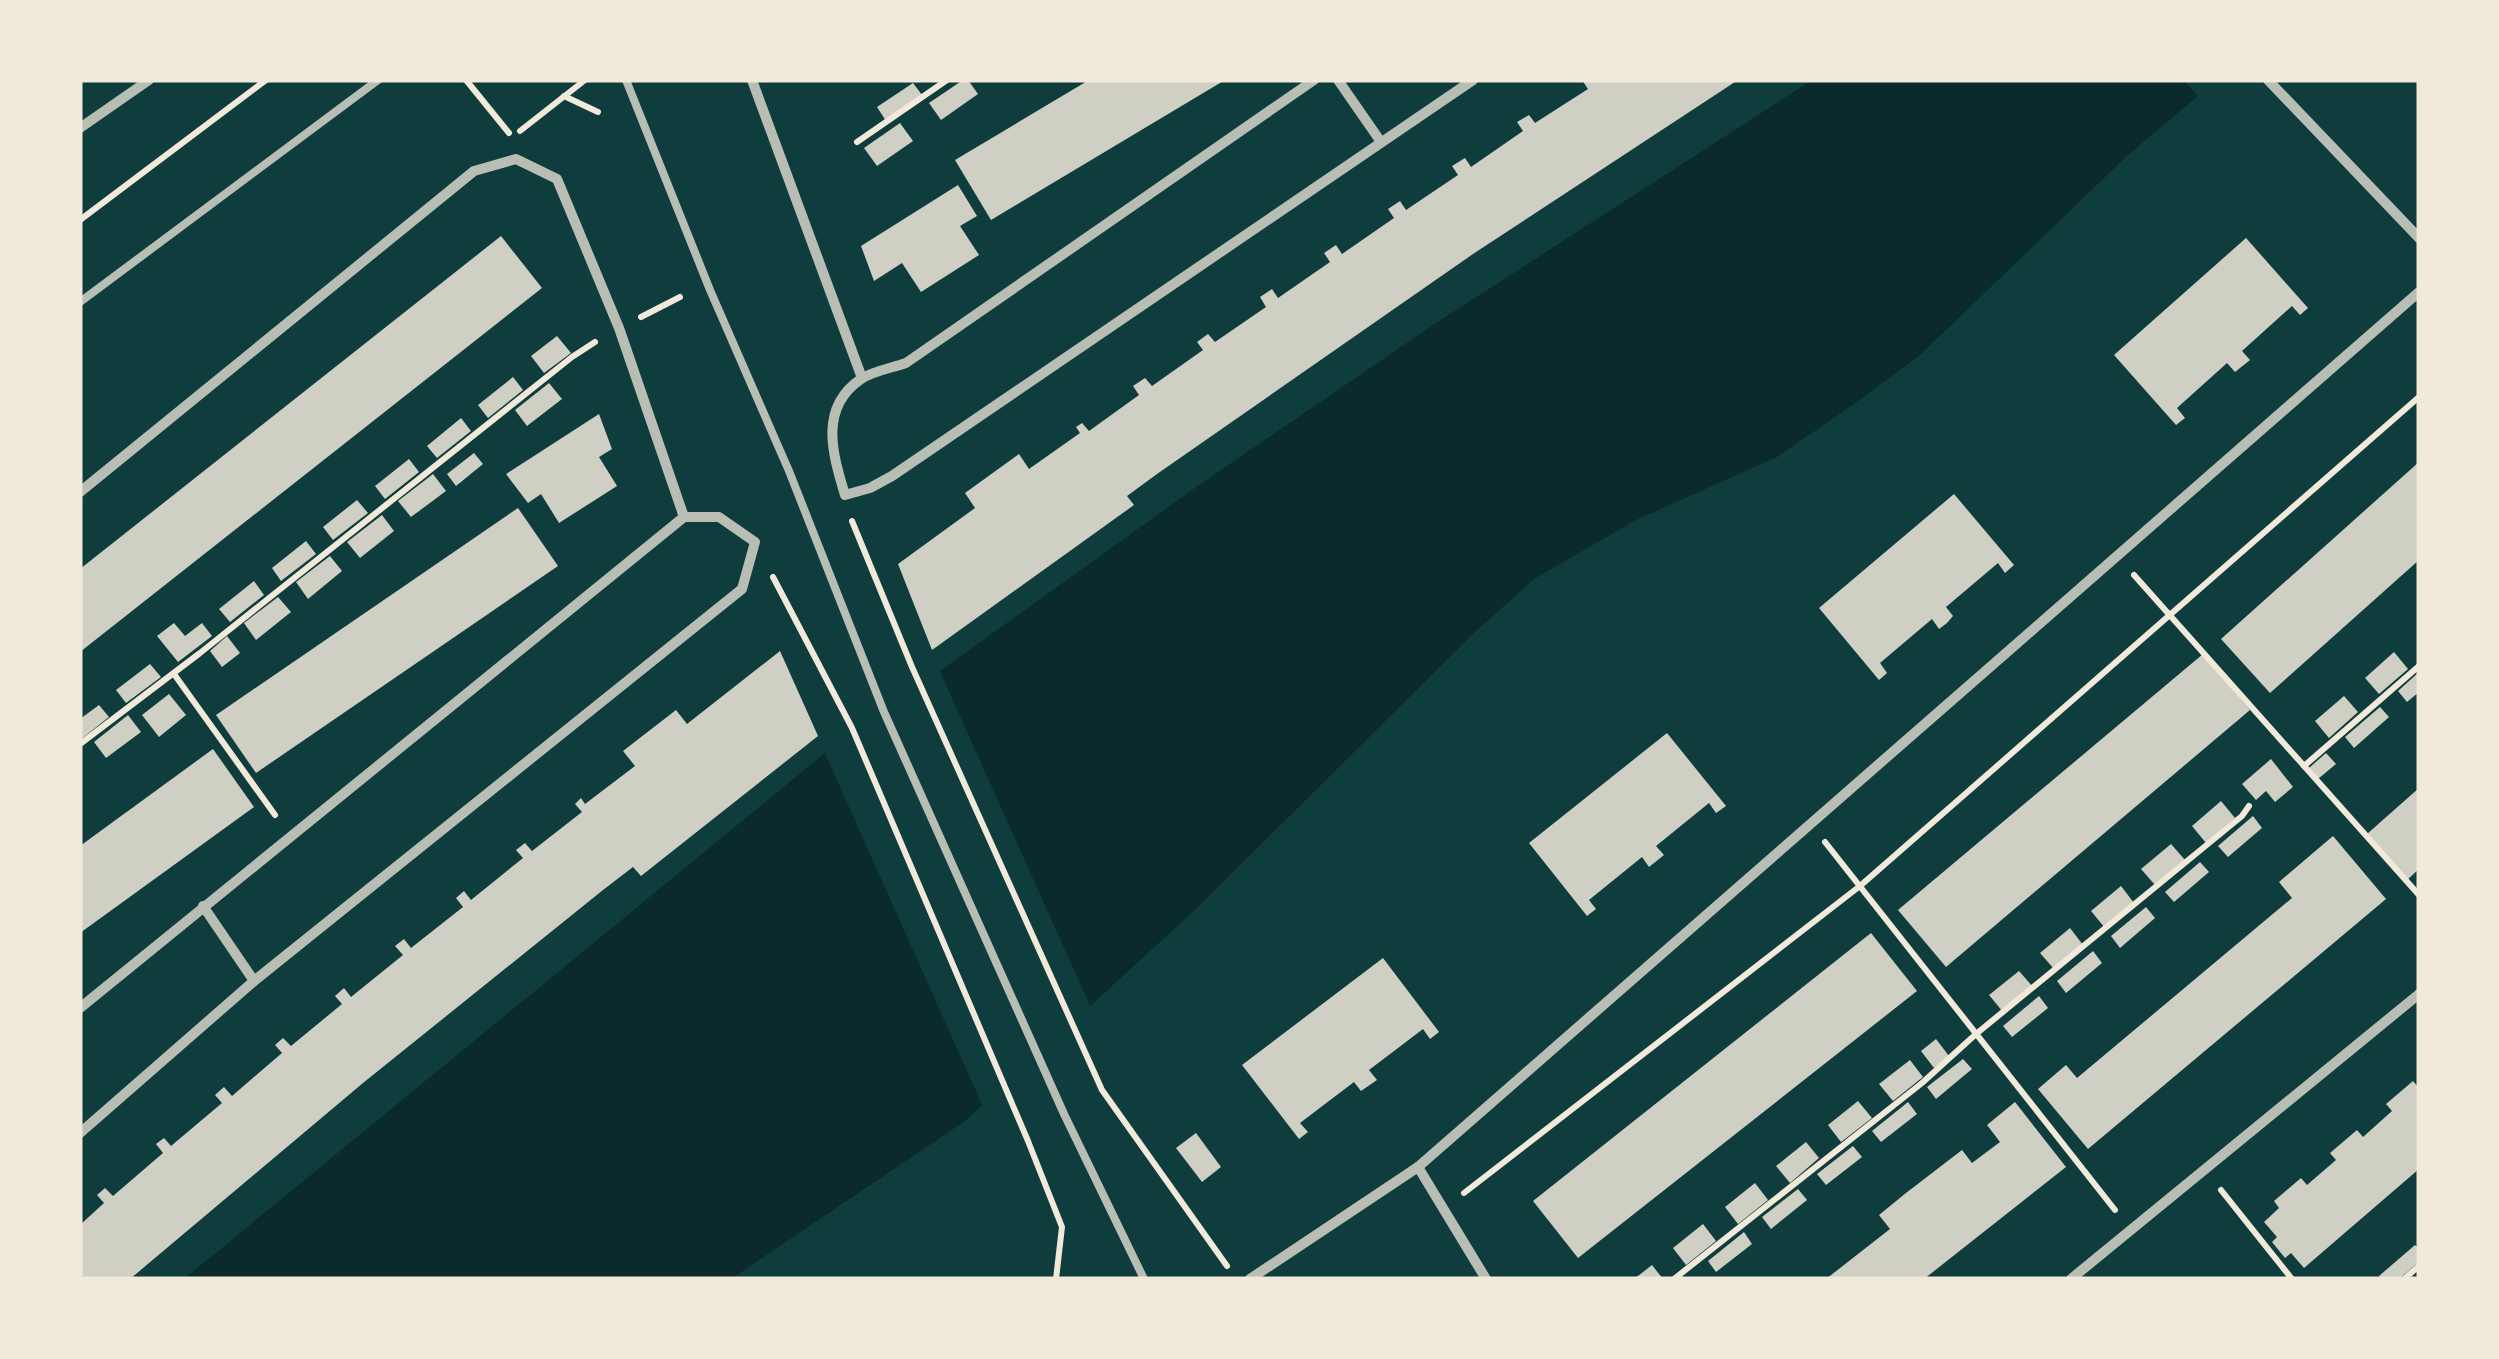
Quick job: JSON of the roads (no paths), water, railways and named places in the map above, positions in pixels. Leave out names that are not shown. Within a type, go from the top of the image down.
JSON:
[{"type":"street","points":[[80,128],[149,80]]},
{"type":"street","points":[[752,80],[862,378]]},
{"type":"street","points":[[1314,80],[906,363],[862,378],[842,398],[830,430],[832,454],[845,496],[892,476],[1473,80]]},
{"type":"street","points":[[1338,80],[1381,142]]},
{"type":"street","points":[[2268,80],[2419,238]]},
{"type":"street","points":[[80,492],[474,171],[516,159],[557,179],[619,328],[684,517]]},
{"type":"street","points":[[1250,1279],[1418,1167],[2419,292]]},
{"type":"street","points":[[80,1008],[684,517],[719,517],[755,542],[742,589],[254,981],[80,1132]]},
{"type":"street","points":[[203,906],[254,981]]},
{"type":"street","points":[[2071,1279],[2419,994]]},
{"type":"street","points":[[1418,1167],[1486,1279]]},
{"type":"lane","points":[[80,302],[378,80]]},
{"type":"lane","points":[[626,80],[710,290],[789,470],[884,712],[1064,1114],[1144,1279]]},
{"type":"water","points":[[1812,80],[2183,80],[2198,96],[2128,155],[1919,356],[1851,406],[1777,457],[1636,520],[1534,579],[1477,630],[1198,907],[965,1121],[731,1279],[184,1279],[825,753],[864,752],[912,713],[940,671],[1199,485],[1433,325]]}]
